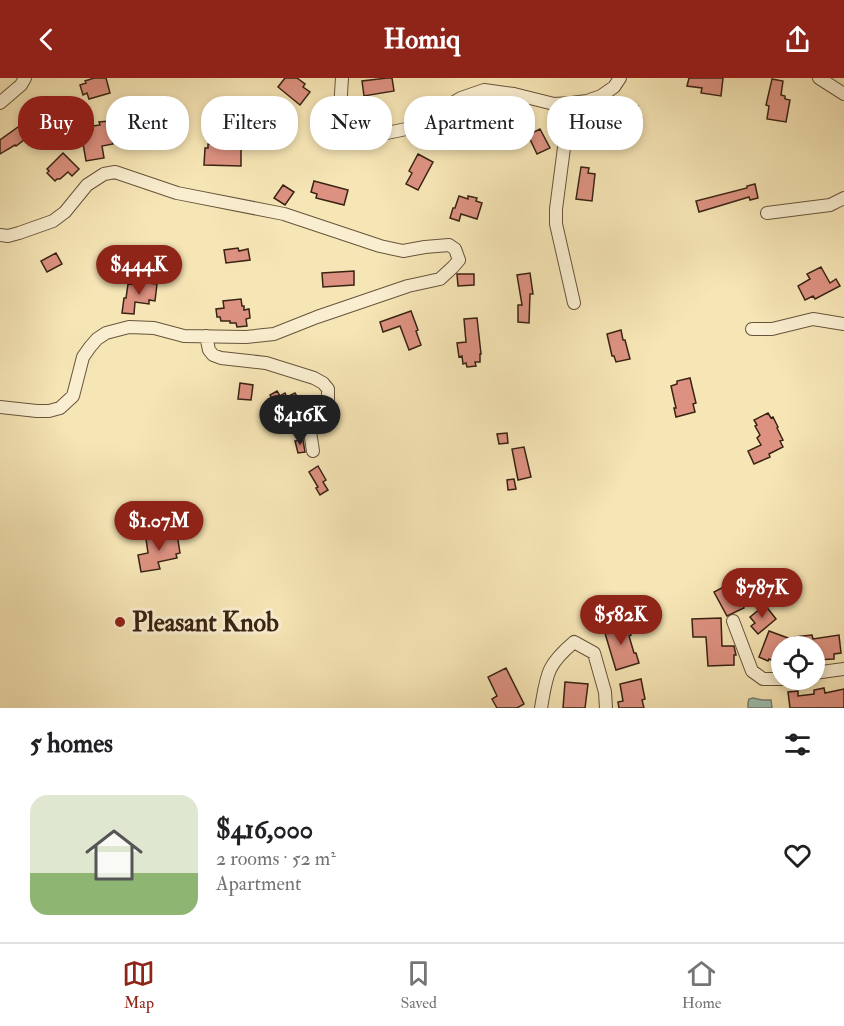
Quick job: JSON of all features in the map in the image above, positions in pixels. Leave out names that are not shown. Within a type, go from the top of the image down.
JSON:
[{"type":"street","points":[[0,103],[26,78]]},
{"type":"street","points":[[342,78],[340,109],[353,126],[365,132],[382,134],[411,128],[461,98],[484,90],[547,102]]},
{"type":"street","points":[[601,96],[614,87],[620,78]]},
{"type":"street","points":[[819,78],[844,94]]},
{"type":"street","points":[[564,150],[556,224],[574,303]]},
{"type":"street","points":[[0,235],[8,236],[52,221],[65,212],[87,185],[104,174],[115,172],[177,193],[284,214],[380,246],[402,251],[449,246],[455,249],[459,260],[440,279],[397,290],[274,334],[246,337],[184,336],[154,328],[129,327],[106,333],[90,346],[83,357],[73,396],[60,408],[49,411],[0,408]]},
{"type":"street","points":[[767,213],[830,205],[844,198]]},
{"type":"street","points":[[752,329],[772,329],[813,319],[844,324]]},
{"type":"street","points":[[206,336],[209,350],[221,358],[266,363],[323,383],[328,389],[328,400],[309,425],[312,451]]},
{"type":"street","points":[[734,621],[752,671],[763,679],[771,679]]},
{"type":"street","points":[[541,708],[548,672],[558,656],[574,642],[594,653],[605,692],[606,708]]},
{"type":"street","points":[[825,672],[844,669]]},
{"type":"shaded area","points":[[749,699],[771,700],[772,708],[748,708]]},
{"type":"building","points":[[106,78],[110,93],[94,98],[88,96],[87,93],[83,95],[80,85],[86,83],[85,81]]},
{"type":"building","points":[[285,78],[297,78],[310,92],[300,105],[298,96],[289,96],[278,87]]},
{"type":"building","points":[[392,78],[394,91],[364,96],[362,81]]},
{"type":"building","points":[[689,78],[723,78],[721,96],[701,93],[702,88],[687,86]]},
{"type":"building","points":[[772,79],[783,81],[781,95],[790,100],[786,122],[767,119],[769,106],[766,105]]},
{"type":"building","points":[[106,121],[106,145],[102,146],[104,158],[86,161],[84,150],[94,150],[94,126],[100,125],[99,122]]},
{"type":"building","points":[[18,127],[18,144],[16,146],[0,154],[0,140]]},
{"type":"building","points":[[540,129],[547,142],[547,149],[537,154],[535,150],[535,132]]},
{"type":"building","points":[[205,150],[241,150],[241,166],[204,165]]},
{"type":"building","points":[[63,153],[79,169],[72,176],[68,172],[55,181],[47,173],[49,171],[47,169]]},
{"type":"building","points":[[418,154],[433,162],[418,190],[406,184],[412,173],[409,171]]},
{"type":"building","points":[[581,167],[589,168],[588,173],[595,174],[592,201],[576,199]]},
{"type":"building","points":[[314,181],[348,190],[344,205],[316,198],[317,194],[311,192]]},
{"type":"building","points":[[755,184],[758,198],[750,200],[749,197],[699,212],[696,201]]},
{"type":"building","points":[[283,185],[294,192],[285,205],[274,198]]},
{"type":"building","points":[[459,196],[468,199],[468,196],[477,198],[476,201],[482,203],[477,219],[461,214],[459,221],[450,218]]},
{"type":"building","points":[[238,248],[239,251],[248,249],[250,260],[226,263],[224,250]]},
{"type":"building","points":[[56,253],[62,264],[47,272],[41,261]]},
{"type":"building","points":[[821,267],[830,283],[836,279],[840,286],[815,299],[813,296],[805,300],[798,286],[810,279],[807,274]]},
{"type":"building","points":[[354,271],[354,285],[323,287],[322,273]]},
{"type":"building","points":[[530,273],[533,294],[530,294],[529,323],[518,322],[518,305],[522,305],[517,275]]},
{"type":"building","points":[[457,274],[474,274],[474,285],[458,286]]},
{"type":"building","points":[[139,282],[157,284],[155,301],[149,300],[149,304],[135,302],[134,314],[122,313],[128,284],[139,285]]},
{"type":"building","points":[[241,299],[244,310],[249,309],[250,318],[246,319],[247,326],[237,327],[236,323],[221,321],[220,317],[217,317],[216,309],[224,308],[223,301]]},
{"type":"building","points":[[411,311],[421,345],[409,350],[400,326],[383,332],[380,322]]},
{"type":"building","points":[[477,318],[480,362],[475,362],[476,366],[467,367],[466,363],[463,364],[462,356],[459,357],[457,343],[466,342],[464,319]]},
{"type":"building","points":[[621,330],[630,359],[616,362],[612,356],[607,334]]},
{"type":"building","points":[[690,378],[696,403],[693,404],[695,412],[676,417],[671,386],[677,384],[677,381]]},
{"type":"building","points":[[240,383],[253,385],[251,400],[238,399]]},
{"type":"building","points":[[277,391],[280,396],[285,393],[287,397],[295,393],[307,413],[302,422],[293,426],[288,418],[282,421],[270,395]]},
{"type":"building","points":[[768,413],[778,427],[783,447],[769,454],[770,457],[754,464],[748,451],[761,445],[757,438],[760,435],[754,420]]},
{"type":"building","points":[[507,433],[508,443],[499,444],[497,434]]},
{"type":"building","points":[[303,440],[305,452],[298,453],[295,441]]},
{"type":"building","points":[[524,447],[531,477],[518,480],[512,449]]},
{"type":"building","points":[[318,466],[326,480],[323,482],[328,490],[320,495],[309,472]]},
{"type":"building","points":[[514,479],[516,489],[508,490],[507,480]]},
{"type":"building","points":[[177,534],[180,553],[176,554],[177,558],[158,562],[160,569],[141,572],[138,555],[148,553],[146,539]]},
{"type":"building","points":[[731,583],[734,590],[736,588],[741,596],[739,597],[744,608],[727,616],[714,592]]},
{"type":"building","points":[[765,605],[776,619],[758,634],[751,626],[755,623],[750,617]]},
{"type":"building","points":[[721,618],[722,646],[734,646],[736,655],[734,655],[734,665],[708,666],[706,637],[693,637],[692,619]]},
{"type":"building","points":[[628,623],[631,635],[629,636],[639,663],[616,670],[604,630]]},
{"type":"building","points":[[769,631],[783,636],[771,636],[771,660],[759,657]]},
{"type":"building","points":[[839,635],[841,653],[834,654],[834,659],[825,659],[825,637]]},
{"type":"building","points":[[506,668],[524,704],[517,708],[497,708],[492,699],[497,696],[488,677]]},
{"type":"building","points":[[641,679],[645,699],[642,700],[644,708],[619,708],[618,702],[623,701],[620,684]]},
{"type":"building","points":[[565,682],[588,684],[585,708],[563,708]]},
{"type":"building","points":[[844,689],[844,708],[790,708],[788,692],[798,691],[798,696],[814,694],[814,690],[824,690],[825,693]]},
{"type":"place","name":"Pleasant Knob","points":[[120,622]]}]
